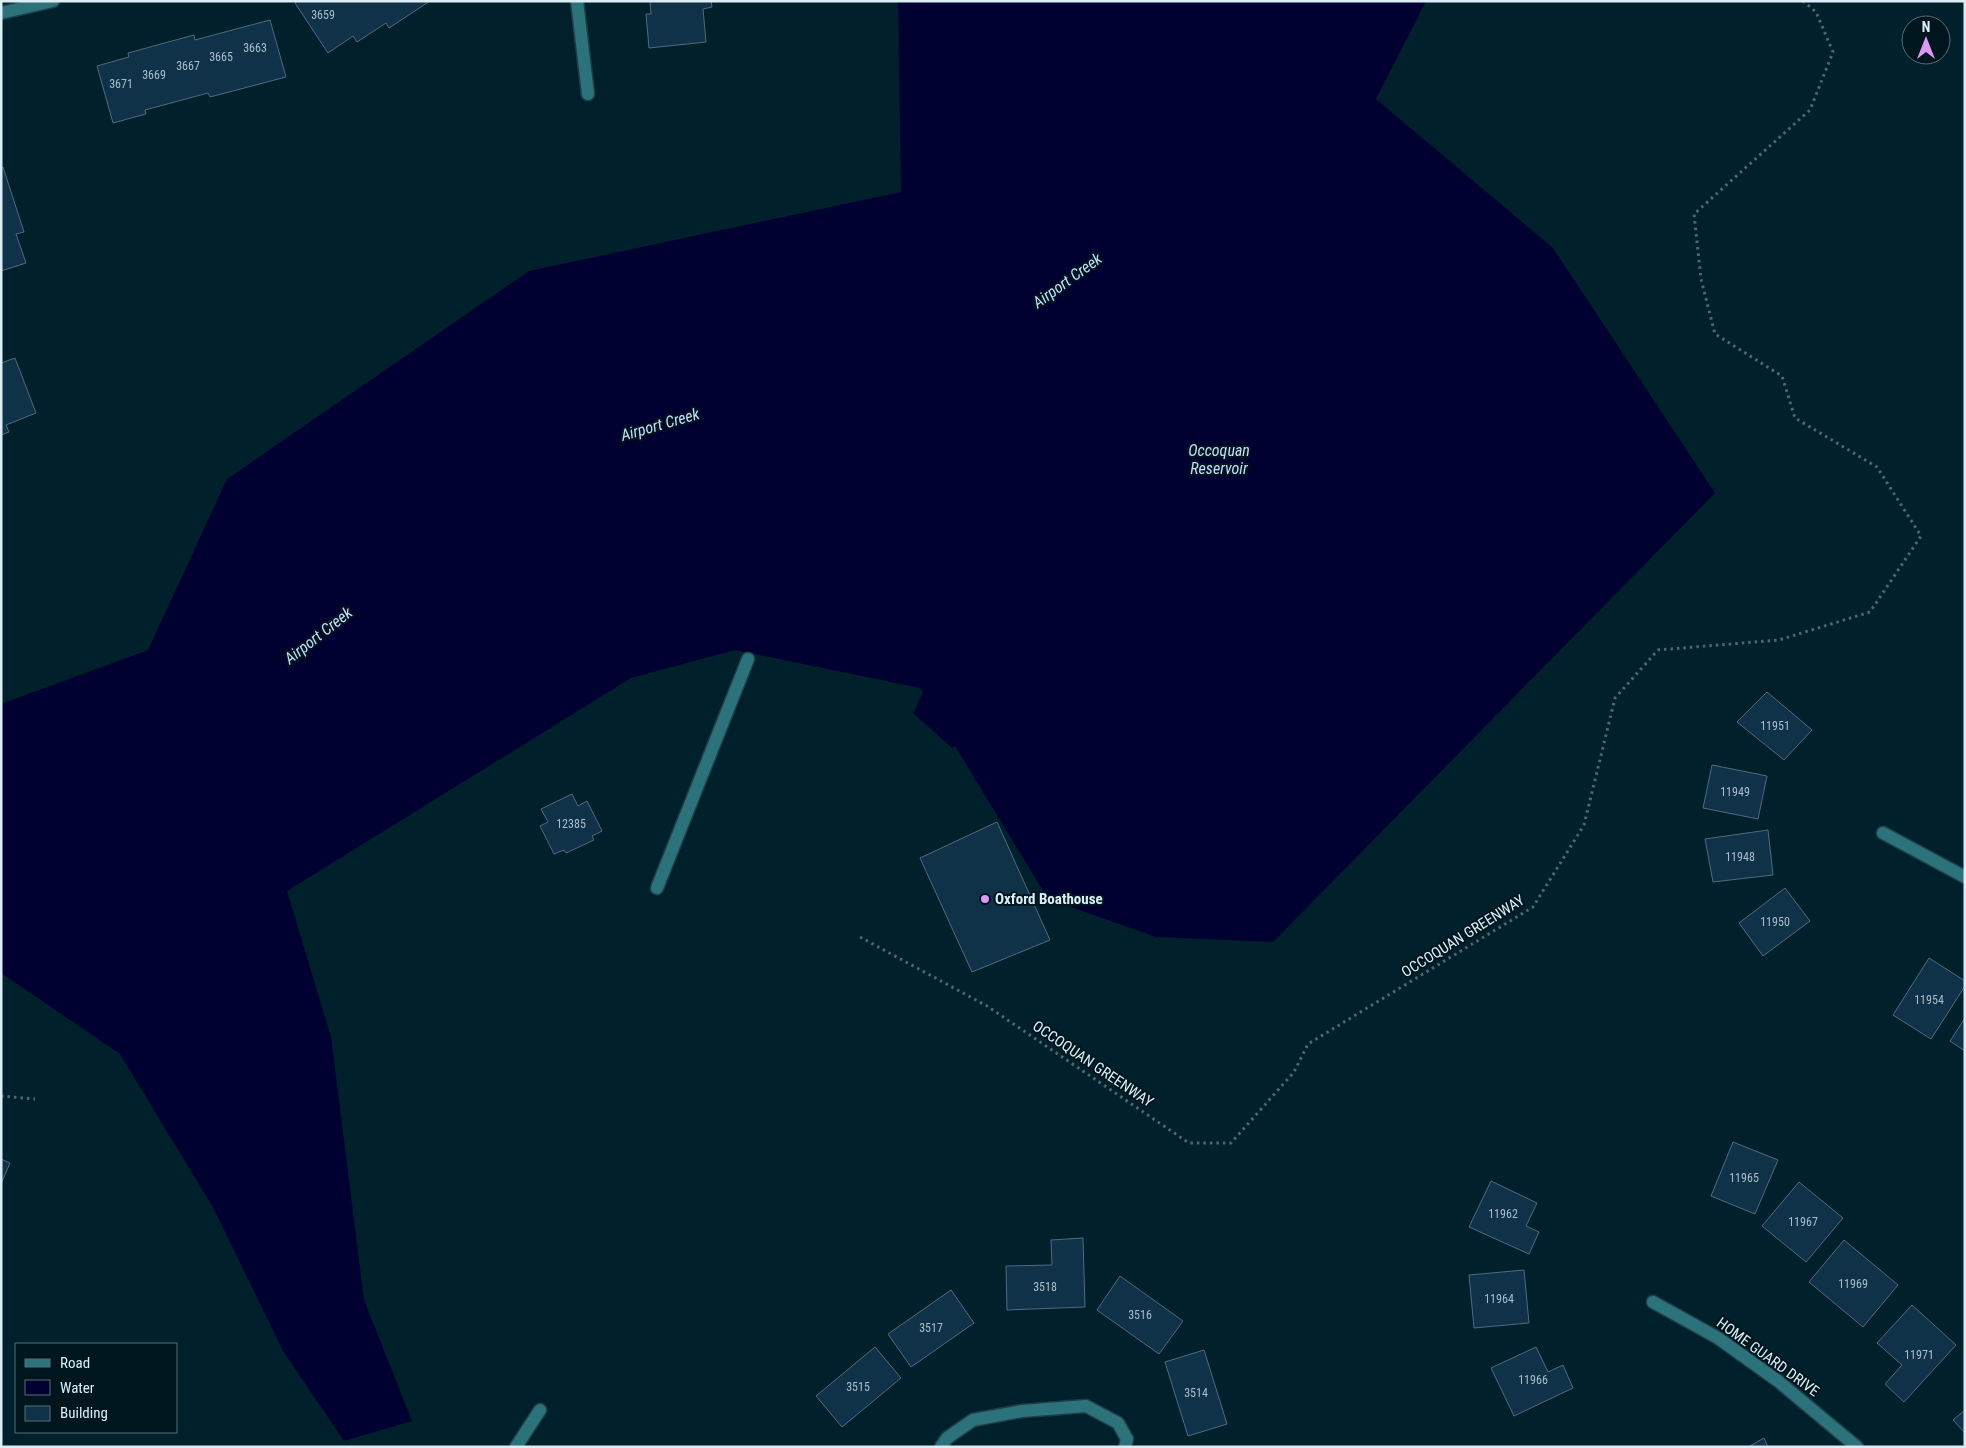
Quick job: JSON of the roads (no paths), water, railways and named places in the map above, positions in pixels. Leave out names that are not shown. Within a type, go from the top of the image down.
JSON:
[{"type":"street","points":[[1,13],[53,1]]},
{"type":"street","points":[[577,1],[588,94]]},
{"type":"street","points":[[658,888],[748,659]]},
{"type":"street","points":[[1883,833],[1965,877]]},
{"type":"street","name":"HOME GUARD DRIVE","points":[[1653,1302],[1718,1338],[1771,1376],[1857,1447]]},
{"type":"street","points":[[941,1447],[947,1438],[973,1420],[1022,1411],[1086,1406],[1118,1423],[1127,1439],[1125,1447]]},
{"type":"street","points":[[516,1447],[540,1410]]},
{"type":"water","name":"Occoquan Reservoir","points":[[898,1],[1426,1],[1376,99],[1553,248],[1715,493],[1273,942],[1156,937],[1048,899],[955,746],[952,748],[913,713],[923,693],[920,688],[735,650],[631,678],[287,891],[331,1037],[364,1300],[412,1421],[344,1441],[283,1351],[214,1209],[120,1054],[1,973],[1,704],[148,650],[227,479],[529,271],[901,192]]},
{"type":"place","name":"Oxford Boathouse","points":[[985,899]]},
{"type":"water label","name":"Airport Creek","points":[[1067,280]]},
{"type":"water label","name":"Airport Creek","points":[[660,424]]},
{"type":"water label","name":"Airport Creek","points":[[318,635]]}]
